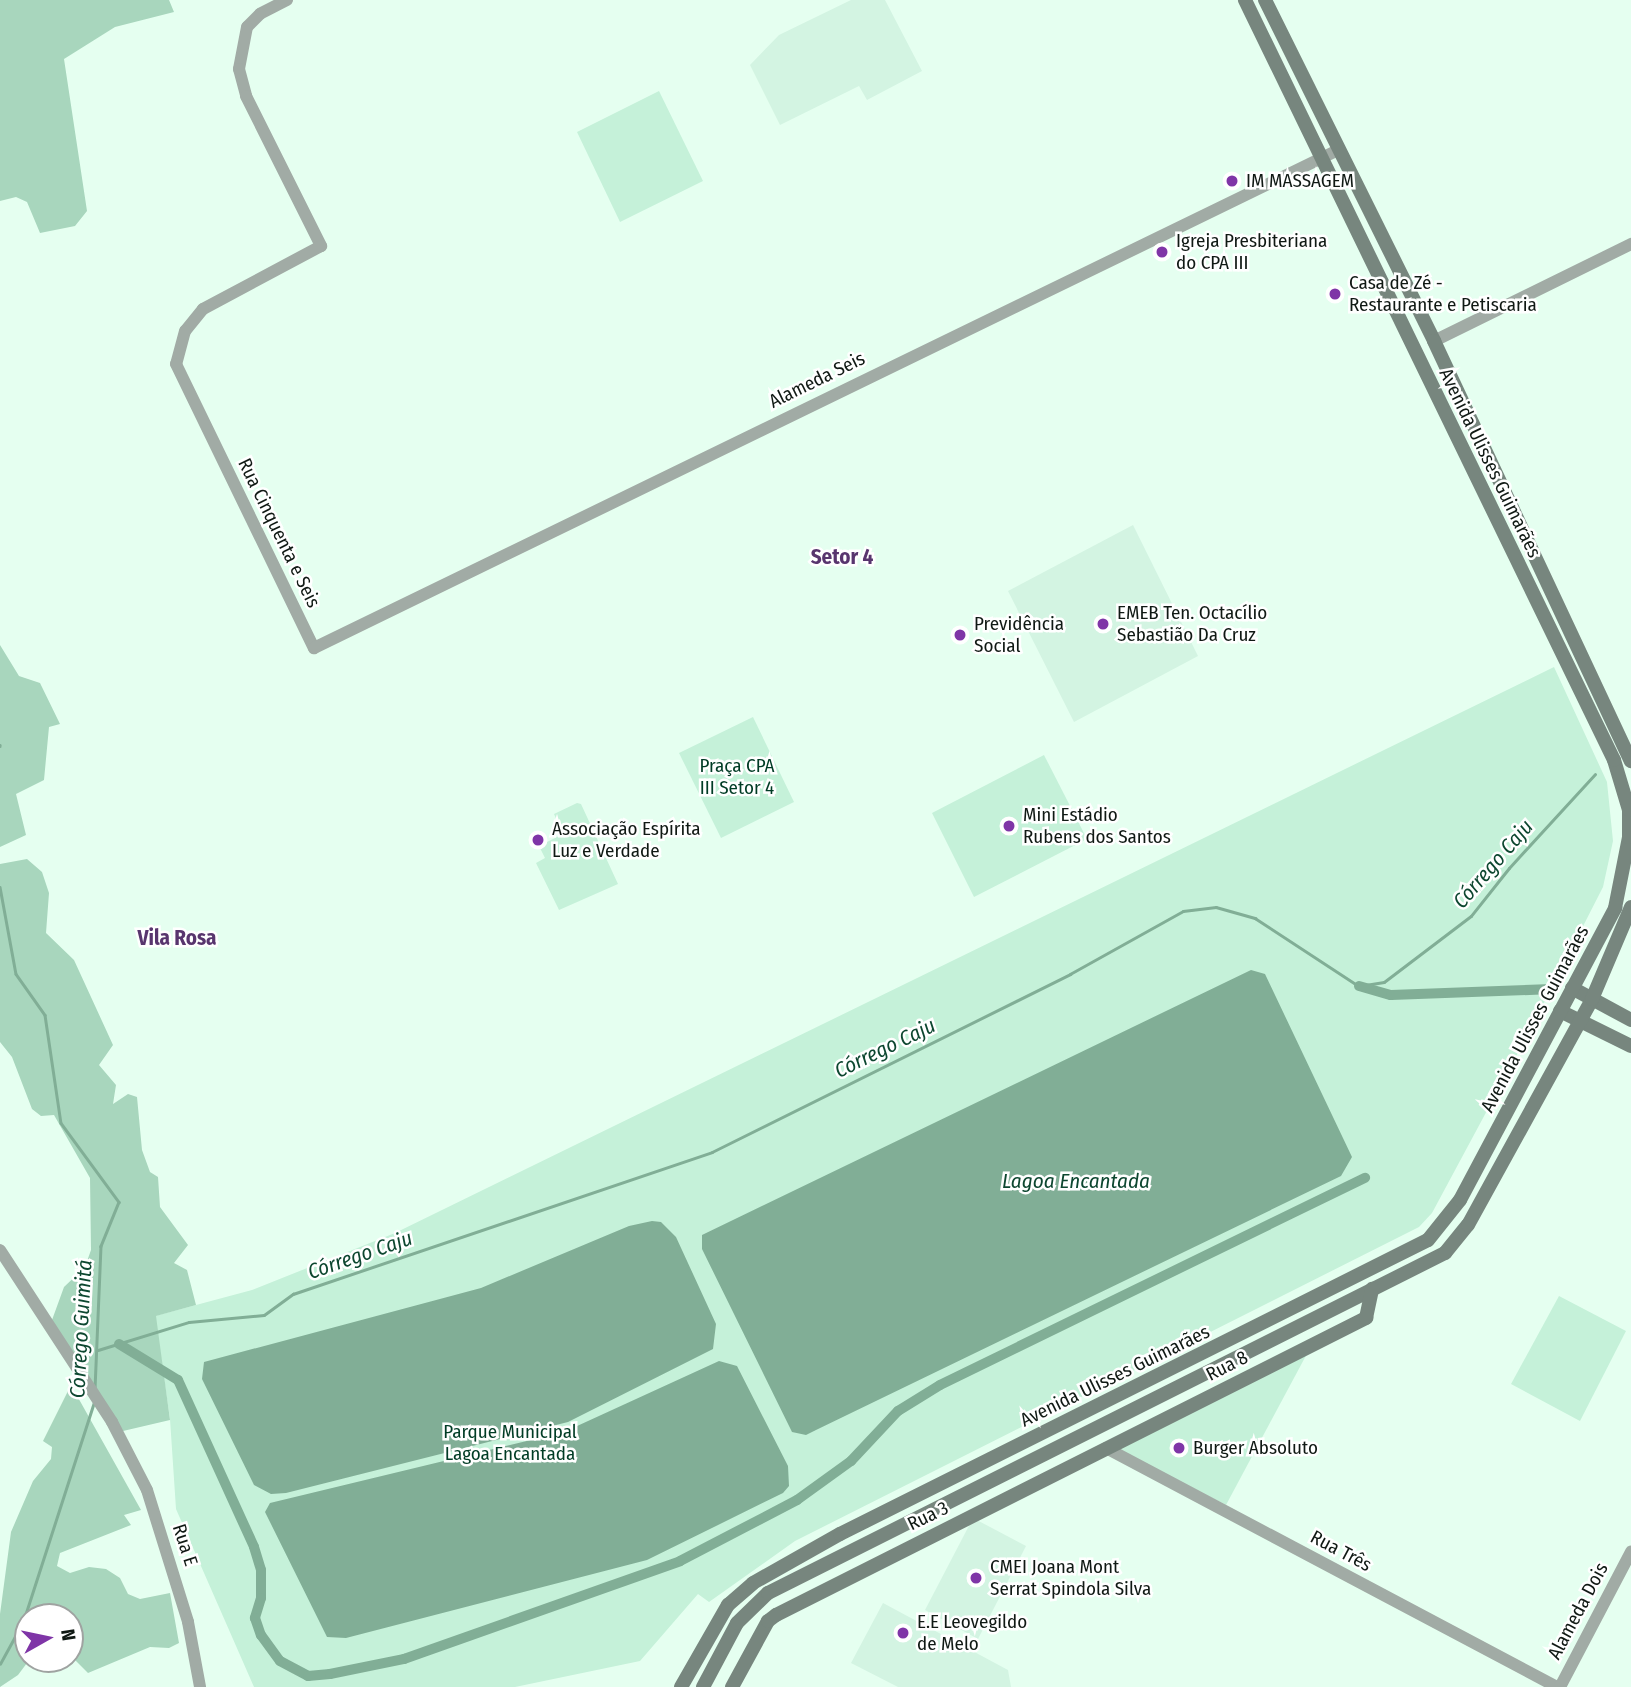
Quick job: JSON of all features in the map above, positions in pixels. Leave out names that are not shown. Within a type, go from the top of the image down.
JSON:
[{"type":"main road","name":"Avenida Ulisses Guimarães","points":[[681,1687],[734,1598],[840,1534],[1428,1240],[1460,1200],[1615,908],[1628,859],[1629,810],[1614,760],[1245,0]]},
{"type":"main road","name":"Avenida Ulisses Guimarães","points":[[1265,0],[1434,341],[1629,755]]},
{"type":"main road","points":[[1614,760],[1629,755]]},
{"type":"main road","name":"Avenida Ulisses Guimarães","points":[[703,1687],[749,1608],[848,1551],[1427,1264],[1456,1242],[1592,999],[1631,907]]},
{"type":"main road","points":[[1572,988],[1631,1020]]},
{"type":"main road","points":[[1560,1011],[1631,1046]]},
{"type":"main road","name":"Rua 8","points":[[1107,1448],[1366,1318],[1372,1289]]},
{"type":"main road","name":"Rua 3","points":[[732,1687],[768,1621],[1107,1448]]},
{"type":"main road","points":[[840,1534],[848,1551]]},
{"type":"street","name":"Rua Cinquenta e Seis","points":[[288,0],[260,14],[247,27],[239,69],[246,96],[321,246],[203,309],[185,331],[176,364],[314,648]]},
{"type":"street","name":"Alameda Seis","points":[[314,648],[1338,150]]},
{"type":"street","points":[[1434,341],[1631,244]]},
{"type":"street","name":"Rua E","points":[[0,1250],[112,1422],[151,1503],[188,1622],[200,1687]]},
{"type":"street","name":"Rua Três","points":[[1107,1448],[1558,1687]]},
{"type":"street","name":"Alameda Dois","points":[[1558,1687],[1631,1552]]},
{"type":"shaded area","points":[[0,0],[169,0],[174,12],[115,27],[64,59],[87,211],[75,226],[40,233],[27,202],[16,197],[0,201]]},
{"type":"shaded area","points":[[851,0],[885,0],[922,71],[867,100],[859,86],[780,125],[750,65],[779,35]]},
{"type":"shaded area","name":"EMEB Ten. Octacílio Sebastião Da Cruz","points":[[1133,525],[1198,656],[1074,722],[1008,591]]},
{"type":"shaded area","points":[[0,645],[19,676],[40,683],[60,724],[49,727],[44,780],[16,794],[26,835],[0,847]]},
{"type":"shaded area","points":[[27,859],[42,872],[49,893],[46,933],[74,960],[113,1045],[99,1065],[116,1085],[113,1104],[128,1094],[137,1097],[142,1150],[150,1172],[158,1177],[160,1207],[188,1245],[174,1263],[187,1270],[196,1305],[156,1316],[170,1420],[123,1431],[52,1320],[64,1287],[85,1267],[91,1250],[90,1178],[54,1115],[41,1116],[32,1109],[12,1057],[0,1042],[0,864]]},
{"type":"shaded area","points":[[71,1385],[141,1510],[124,1515],[131,1525],[60,1553],[57,1566],[70,1573],[89,1567],[106,1569],[120,1578],[128,1594],[140,1599],[170,1593],[179,1643],[169,1648],[150,1647],[88,1673],[84,1669],[84,1603],[14,1603],[14,1673],[20,1673],[0,1687],[0,1614],[11,1532],[33,1481],[51,1459],[52,1447],[43,1441]]},
{"type":"shaded area","name":"CMEI Joana Mont Serrat Spindola Silva","points":[[973,1518],[1026,1546],[978,1639],[925,1610]]},
{"type":"shaded area","name":"E.E Leovegildo de Melo","points":[[883,1603],[1008,1670],[1011,1687],[898,1687],[851,1663]]},
{"type":"green space","points":[[659,91],[703,181],[620,222],[577,132]]},
{"type":"green space","name":"Parque Municipal Lagoa Encantada","points":[[1554,667],[1607,782],[1613,841],[1603,887],[1432,1213],[1419,1227],[795,1541],[709,1602],[698,1594],[640,1661],[515,1687],[254,1687],[176,1509],[170,1419],[155,1316],[252,1290],[395,1233]]},
{"type":"green space","name":"Praça CPA III Setor 4","points":[[753,717],[794,802],[721,838],[679,753]]},
{"type":"green space","name":"Mini Estádio Rubens dos Santos","points":[[1044,755],[1087,839],[974,897],[932,813]]},
{"type":"green space","points":[[577,803],[581,804],[618,884],[559,910],[536,863],[545,858],[539,846],[563,834],[554,814]]},
{"type":"green space","points":[[1559,1296],[1626,1331],[1580,1421],[1511,1384]]},
{"type":"green space","points":[[1309,1350],[1226,1505],[1117,1449]]},
{"type":"water","name":"Lagoa Encantada","points":[[1251,970],[1265,974],[1352,1157],[1341,1176],[806,1435],[792,1432],[702,1249],[702,1235]]},
{"type":"water","points":[[652,1221],[661,1222],[676,1237],[716,1324],[713,1349],[568,1422],[286,1493],[271,1494],[254,1485],[202,1379],[204,1362],[481,1288],[629,1226]]},
{"type":"water","points":[[719,1361],[737,1366],[788,1466],[789,1486],[783,1493],[647,1560],[346,1638],[327,1637],[265,1512],[270,1503],[564,1432]]},
{"type":"waterway","name":"Córrego Caju","points":[[98,1350],[189,1322],[264,1315],[293,1294],[712,1152],[1070,974],[1183,911],[1216,907],[1255,918],[1359,986],[1384,982],[1471,916],[1509,868],[1595,774]]},
{"type":"waterway","name":"Córrego Guimitá","points":[[0,887],[16,974],[45,1015],[61,1123],[119,1202],[101,1246],[95,1388]]},
{"type":"waterway","points":[[1359,986],[1391,995],[1552,989]]},
{"type":"waterway","points":[[119,1344],[178,1380],[254,1547],[261,1570],[261,1598],[255,1618],[261,1635],[280,1661],[308,1676],[330,1674],[404,1659],[680,1561],[797,1500],[851,1461],[898,1411],[940,1385],[1365,1178]]},
{"type":"waterway","name":"Córrego Guimitá","points":[[0,1664],[23,1622],[94,1402]]},
{"type":"place","name":"IM MASSAGEM","points":[[1232,181]]},
{"type":"place","name":"Igreja Presbiteriana do CPA III","points":[[1162,252]]},
{"type":"place","name":"Casa de Zé - Restaurante e Petiscaria","points":[[1335,294]]},
{"type":"place","name":"EMEB Ten. Octacílio Sebastião Da Cruz","points":[[1103,624]]},
{"type":"place","name":"Previdência Social","points":[[960,635]]},
{"type":"place","name":"Mini Estádio Rubens dos Santos","points":[[1009,826]]},
{"type":"place","name":"Associação Espírita Luz e Verdade","points":[[538,840]]},
{"type":"place","name":"Burger Absoluto","points":[[1179,1448]]},
{"type":"place","name":"CMEI Joana Mont Serrat Spindola Silva","points":[[976,1578]]},
{"type":"place","name":"E.E Leovegildo de Melo","points":[[903,1633]]},
{"type":"district","name":"Setor 4","points":[[842,557]]},
{"type":"district","name":"Vila Rosa","points":[[177,938]]}]
